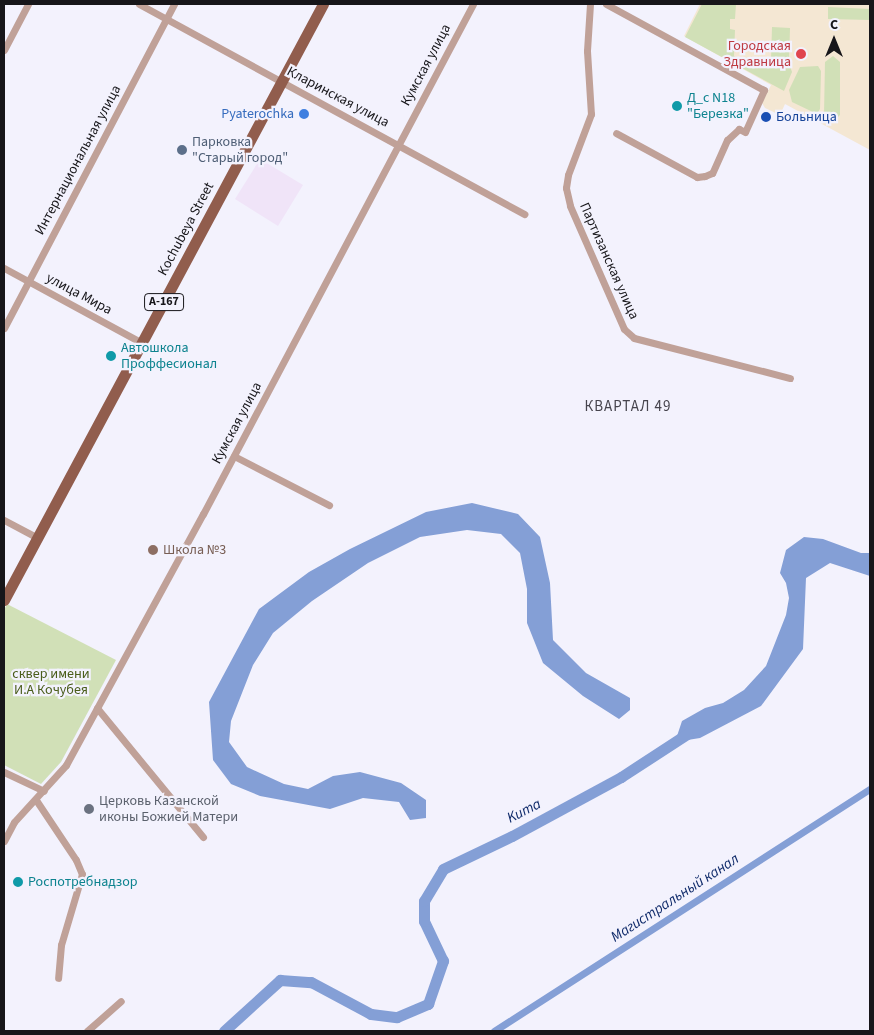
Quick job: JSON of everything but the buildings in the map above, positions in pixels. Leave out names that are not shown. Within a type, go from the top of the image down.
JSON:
[{"type":"main road","name":"Kochubeya Street","points":[[4,600],[36,537],[323,4]]},
{"type":"street","points":[[4,50],[28,4]]},
{"type":"street","name":"Кларинская улица","points":[[139,4],[398,143],[524,214]]},
{"type":"street","name":"Интернациональная улица","points":[[4,328],[174,4]]},
{"type":"street","name":"Кумская улица","points":[[4,841],[14,822],[66,766],[234,456],[473,4]]},
{"type":"street","name":"Партизанская улица","points":[[590,4],[587,51],[591,114],[568,175],[566,188],[570,206],[624,329],[634,338],[790,378]]},
{"type":"street","points":[[606,4],[764,90],[745,132],[740,129],[727,140],[712,173],[697,177],[616,133]]},
{"type":"street","name":"улица Мира","points":[[4,268],[142,342]]},
{"type":"street","points":[[234,456],[329,505]]},
{"type":"street","points":[[4,520],[36,537]]},
{"type":"street","points":[[98,708],[203,838]]},
{"type":"street","points":[[4,772],[44,791]]},
{"type":"street","points":[[36,800],[76,860],[82,874],[61,945],[58,978]]},
{"type":"street","points":[[86,1031],[121,1001]]},
{"type":"shaded area","points":[[700,4],[870,4],[870,150],[785,104],[780,115],[765,108],[762,103],[771,85],[684,36]]},
{"type":"shaded area","points":[[260,159],[303,185],[278,226],[235,199]]},
{"type":"green space","points":[[702,4],[736,4],[735,19],[730,19],[730,29],[735,30],[734,56],[743,64],[790,66],[792,72],[784,91],[685,37]]},
{"type":"green space","points":[[828,7],[870,9],[870,20],[828,19]]},
{"type":"green space","points":[[772,27],[790,28],[789,60],[771,60]]},
{"type":"green space","points":[[833,56],[840,62],[840,115],[834,121],[829,121],[824,115],[825,62]]},
{"type":"green space","points":[[818,66],[821,71],[820,109],[817,114],[792,102],[789,90],[800,67]]},
{"type":"green space","name":"сквер имени И.А Кочубея","points":[[7,604],[116,660],[61,762],[41,784],[4,765],[4,610]]},
{"type":"water","points":[[472,503],[518,514],[540,537],[550,583],[553,640],[586,673],[630,698],[630,710],[619,719],[583,696],[543,663],[527,623],[527,589],[520,553],[501,534],[467,530],[420,537],[368,563],[312,601],[273,633],[253,665],[231,721],[229,742],[247,767],[284,784],[308,789],[333,776],[360,772],[401,783],[426,800],[426,818],[410,820],[399,802],[363,798],[330,809],[260,796],[231,784],[213,760],[209,702],[259,609],[309,572],[350,549],[426,512]]},
{"type":"water","points":[[804,537],[823,539],[861,553],[870,553],[870,576],[830,563],[806,578],[803,649],[761,706],[700,738],[675,742],[682,721],[705,708],[723,703],[744,690],[766,666],[786,615],[789,598],[786,583],[780,573],[786,550]]},
{"type":"waterway","name":"Kuma","points":[[224,1031],[280,980],[311,982],[371,1014],[397,1017],[428,1004],[443,961],[424,921],[424,901],[443,869],[512,836],[621,777],[687,734]]},
{"type":"waterway","name":"Магистральный канал","points":[[494,1031],[870,789]]},
{"type":"place","name":"Городская Здравница","points":[[801,54]]},
{"type":"place","name":"Д_с N18 \"Березка\"","points":[[677,106]]},
{"type":"place","name":"Pyaterochka","points":[[304,114]]},
{"type":"place","name":"Больница","points":[[766,117]]},
{"type":"place","name":"Парковка \"Старый город\"","points":[[182,150]]},
{"type":"place","name":"Автошкола Проффесионал","points":[[111,356]]},
{"type":"place","name":"Школа №3","points":[[153,550]]},
{"type":"place","name":"Церковь Казанской иконы Божией Матери","points":[[89,809]]},
{"type":"place","name":"Роспотребнадзор","points":[[18,882]]},
{"type":"district","name":"КВАРТАЛ 49","points":[[628,407]]}]
